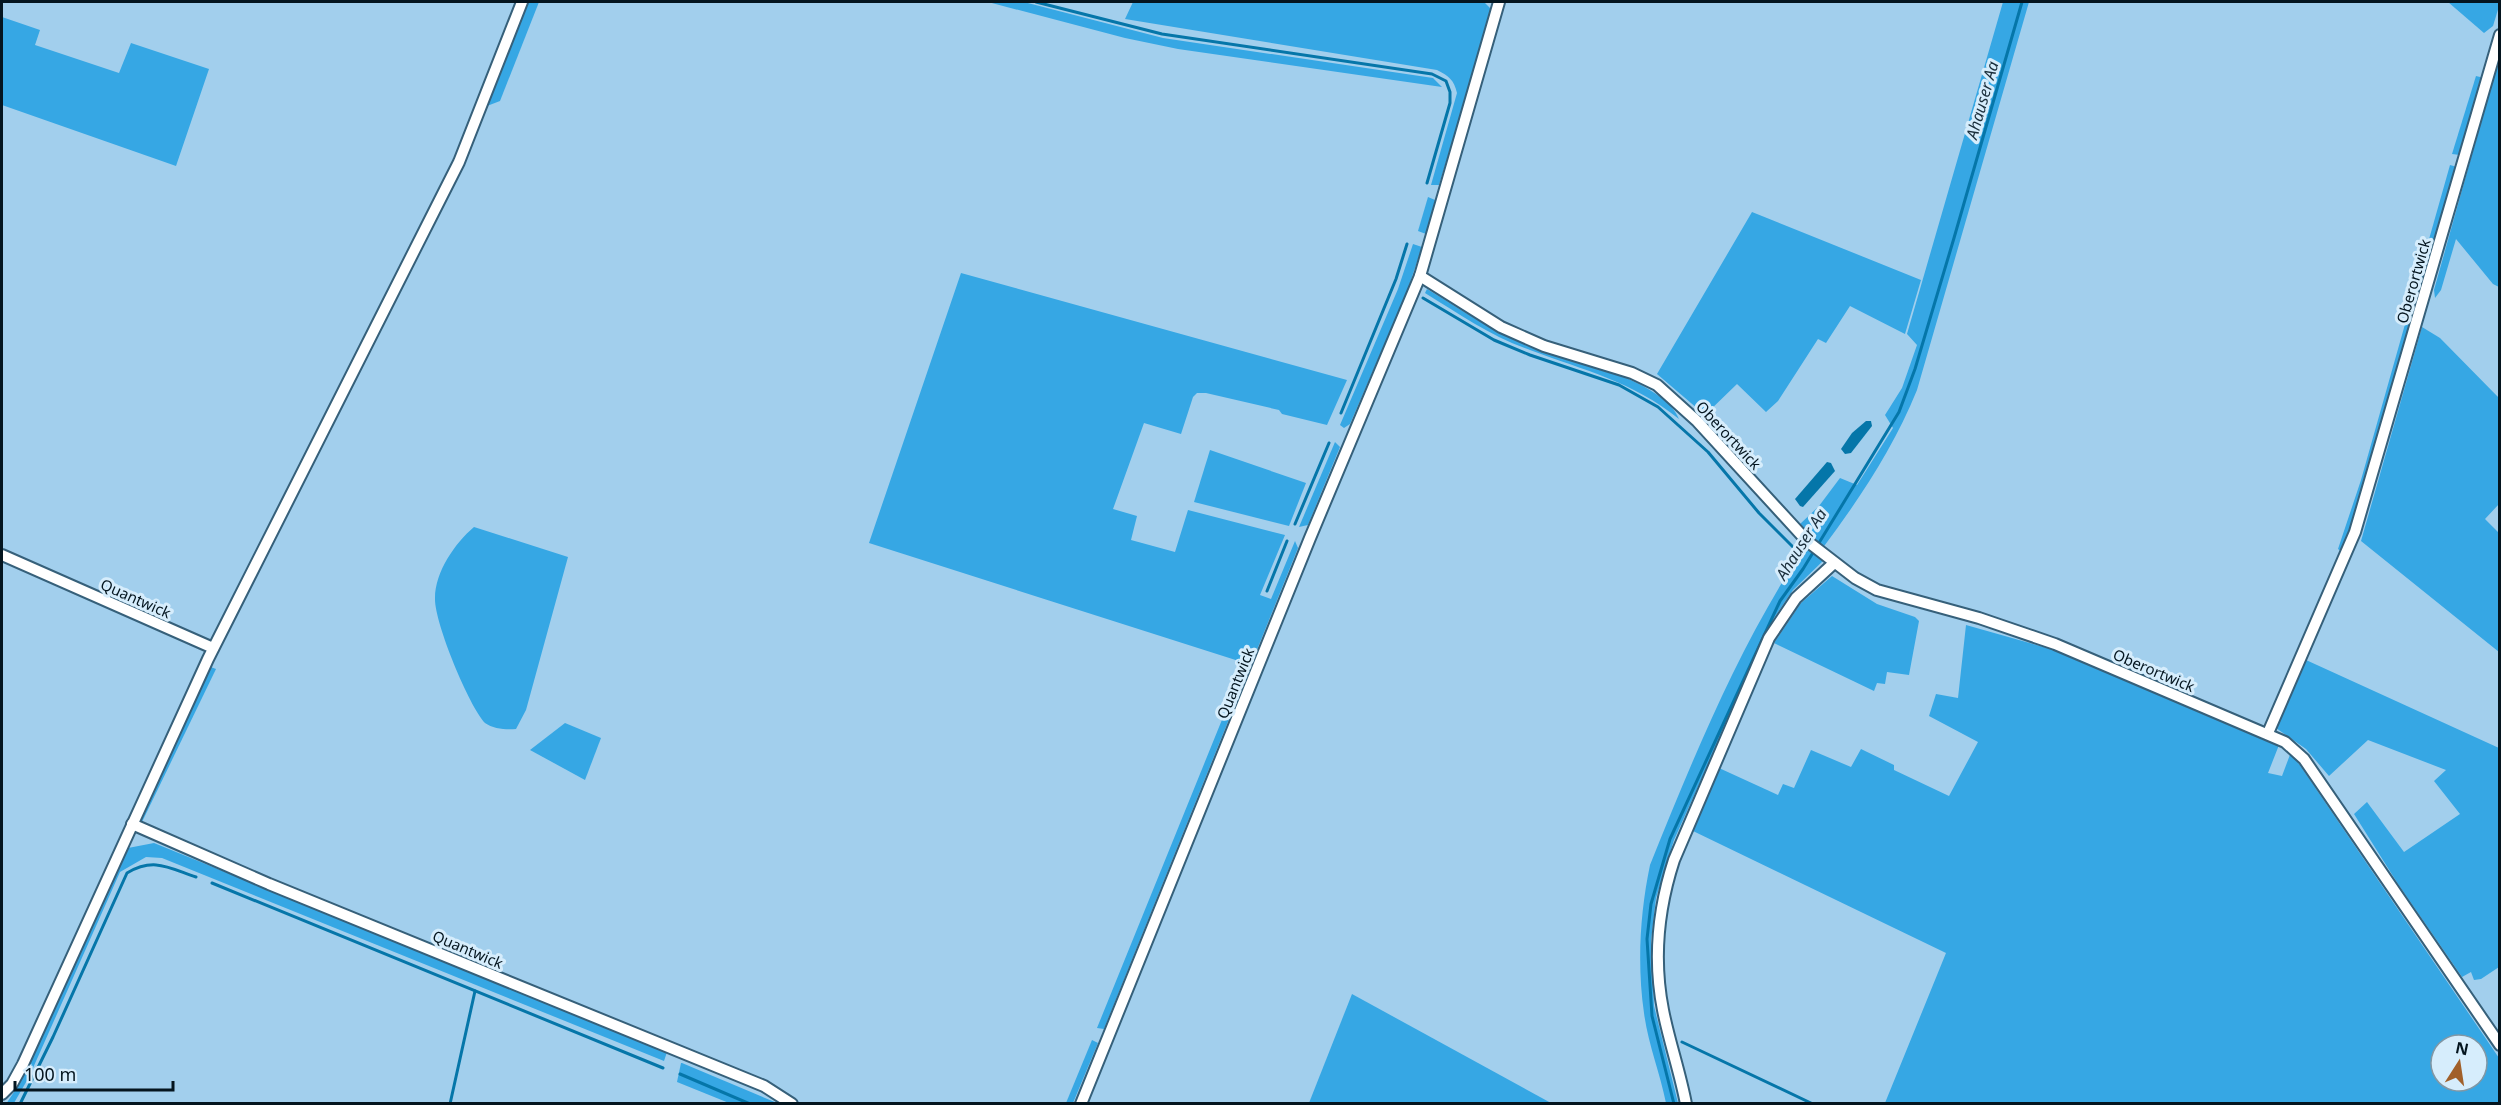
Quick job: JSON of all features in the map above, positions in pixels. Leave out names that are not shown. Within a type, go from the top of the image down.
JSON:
[{"type":"street","points":[[2,1094],[12,1084],[23,1064],[213,648],[459,162],[522,2]]},
{"type":"street","points":[[1420,276],[1499,2]]},
{"type":"street","name":"Oberortwick","points":[[2268,733],[2355,532],[2499,34]]},
{"type":"street","name":"Quantwick","points":[[1081,1104],[1310,538],[1420,276]]},
{"type":"street","name":"Oberortwick","points":[[1420,276],[1501,327],[1544,346],[1632,373],[1657,385],[1697,421],[1807,541],[1833,564],[1877,590],[2027,634],[2286,742],[2304,759],[2499,1045]]},
{"type":"street","name":"Quantwick","points":[[2,555],[213,648]]},
{"type":"street","points":[[1686,1104],[1663,1009],[1659,979],[1657,943],[1666,884],[1674,860],[1769,638],[1796,598],[1833,564]]},
{"type":"street","name":"Quantwick","points":[[132,824],[258,880],[764,1086],[792,1104]]},
{"type":"shaded area","points":[[527,2],[539,2],[500,101],[487,106]]},
{"type":"shaded area","points":[[988,2],[1024,2],[1163,38],[1433,78],[1442,87],[1178,49],[1125,38]]},
{"type":"shaded area","points":[[1133,2],[1484,2],[1492,10],[1439,185],[1431,185],[1457,93],[1453,82],[1445,74],[1437,70],[1125,19]]},
{"type":"shaded area","points":[[2003,2],[2029,2],[1917,390],[1908,412],[1875,472],[1822,549],[1799,525],[1819,506],[1840,478],[1857,485],[1893,428],[1885,415],[1902,388],[1917,345],[1907,334]]},
{"type":"shaded area","points":[[2448,2],[2500,3],[2493,26],[2484,33]]},
{"type":"shaded area","points":[[2,17],[40,30],[35,45],[119,73],[131,43],[209,69],[176,166],[2,105]]},
{"type":"shaded area","points":[[2499,58],[2499,287],[2493,284],[2456,239],[2441,290],[2435,298],[2434,290]]},
{"type":"shaded area","points":[[2476,76],[2484,78],[2460,155],[2452,154]]},
{"type":"shaded area","points":[[2450,165],[2457,167],[2359,509],[2342,552],[2338,549],[2361,480]]},
{"type":"shaded area","points":[[1428,197],[1435,200],[1426,234],[1418,231]]},
{"type":"shaded area","points":[[1752,212],[1921,280],[1905,334],[1850,306],[1826,343],[1818,339],[1778,401],[1766,412],[1737,384],[1705,415],[1657,374]]},
{"type":"shaded area","points":[[1413,244],[1422,247],[1407,292],[1350,424],[1344,428],[1340,425],[1398,289]]},
{"type":"shaded area","points":[[961,273],[1347,380],[1327,425],[1282,414],[1279,410],[1206,393],[1197,393],[1193,397],[1181,434],[1144,423],[1113,509],[1137,516],[1131,540],[1175,552],[1188,510],[1285,535],[1260,595],[1271,599],[1295,541],[1298,548],[1104,1029],[1097,1028],[1245,663],[869,543]]},
{"type":"shaded area","points":[[1427,289],[1494,329],[1514,338],[1625,377],[1668,403],[1679,419],[1644,395],[1626,386],[1516,345],[1489,332],[1425,293]]},
{"type":"shaded area","points":[[2422,327],[2440,338],[2499,398],[2499,504],[2485,519],[2499,533],[2499,652],[2361,541]]},
{"type":"shaded area","points":[[1866,421],[1871,421],[1872,426],[1851,453],[1845,454],[1841,449],[1852,433]]},
{"type":"shaded area","points":[[1335,442],[1340,447],[1308,525],[1299,527]]},
{"type":"shaded area","points":[[1210,450],[1306,483],[1289,526],[1194,502]]},
{"type":"shaded area","points":[[1827,462],[1831,463],[1835,471],[1803,507],[1800,506],[1795,499]]},
{"type":"shaded area","points":[[474,527],[568,557],[526,710],[516,729],[492,727],[485,723],[478,714],[446,644],[436,610],[436,588],[442,568],[460,541]]},
{"type":"shaded area","points":[[1806,545],[1824,560],[1793,590],[1774,618],[1674,840],[1656,898],[1651,941],[1654,1006],[1678,1103],[1666,1103],[1646,1025],[1642,995],[1640,957],[1642,920],[1650,865],[1701,742],[1739,661],[1782,582]]},
{"type":"shaded area","points":[[1832,576],[1877,604],[1915,617],[1919,621],[1909,675],[1887,672],[1885,684],[1877,683],[1874,691],[1774,643],[1801,603]]},
{"type":"shaded area","points":[[1966,625],[2058,651],[2278,741],[2279,745],[2268,773],[2282,776],[2291,752],[2482,1033],[2429,1033],[2429,1093],[2489,1093],[2489,1043],[2499,1058],[2499,1103],[1885,1103],[1946,953],[1693,831],[1719,768],[1778,795],[1783,784],[1794,788],[1811,750],[1851,767],[1861,749],[1894,765],[1894,770],[1949,796],[1978,742],[1929,716],[1936,694],[1958,698]]},
{"type":"shaded area","points":[[2306,660],[2499,748],[2499,967],[2481,979],[2474,980],[2471,972],[2462,977],[2398,884],[2354,814],[2367,802],[2404,852],[2460,814],[2434,781],[2446,770],[2368,740],[2329,776],[2306,749],[2276,728]]},
{"type":"shaded area","points":[[208,666],[216,669],[142,822],[137,819]]},
{"type":"shaded area","points":[[565,723],[601,738],[585,780],[530,750]]},
{"type":"shaded area","points":[[154,843],[667,1052],[664,1061],[162,858],[146,857],[120,872],[29,1077],[14,1103],[6,1104],[16,1089],[128,848]]},
{"type":"shaded area","points":[[1352,994],[1551,1103],[1309,1103]]},
{"type":"shaded area","points":[[1092,1040],[1098,1043],[1073,1103],[1066,1103]]},
{"type":"shaded area","points":[[681,1063],[777,1103],[729,1103],[677,1082]]},
{"type":"waterway","points":[[1036,2],[1162,34],[1432,74],[1446,81],[1450,92],[1450,103],[1427,183]]},
{"type":"waterway","name":"Ahauser Aa","points":[[1674,1104],[1652,1016],[1647,939],[1651,904],[1670,839],[1780,601],[1803,569],[1899,412],[1915,369],[2022,2]]},
{"type":"waterway","points":[[1341,413],[1396,279],[1407,244]]},
{"type":"waterway","points":[[1423,298],[1494,340],[1530,355],[1619,385],[1658,407],[1708,452],[1759,513],[1797,551]]},
{"type":"waterway","points":[[1295,524],[1329,443]]},
{"type":"waterway","points":[[1267,591],[1287,541]]},
{"type":"waterway","points":[[20,1104],[127,873],[137,868],[154,865],[196,877]]},
{"type":"waterway","points":[[212,883],[663,1068]]},
{"type":"waterway","points":[[450,1104],[475,991]]},
{"type":"waterway","points":[[1682,1042],[1813,1104]]},
{"type":"waterway","points":[[680,1074],[750,1104]]}]
